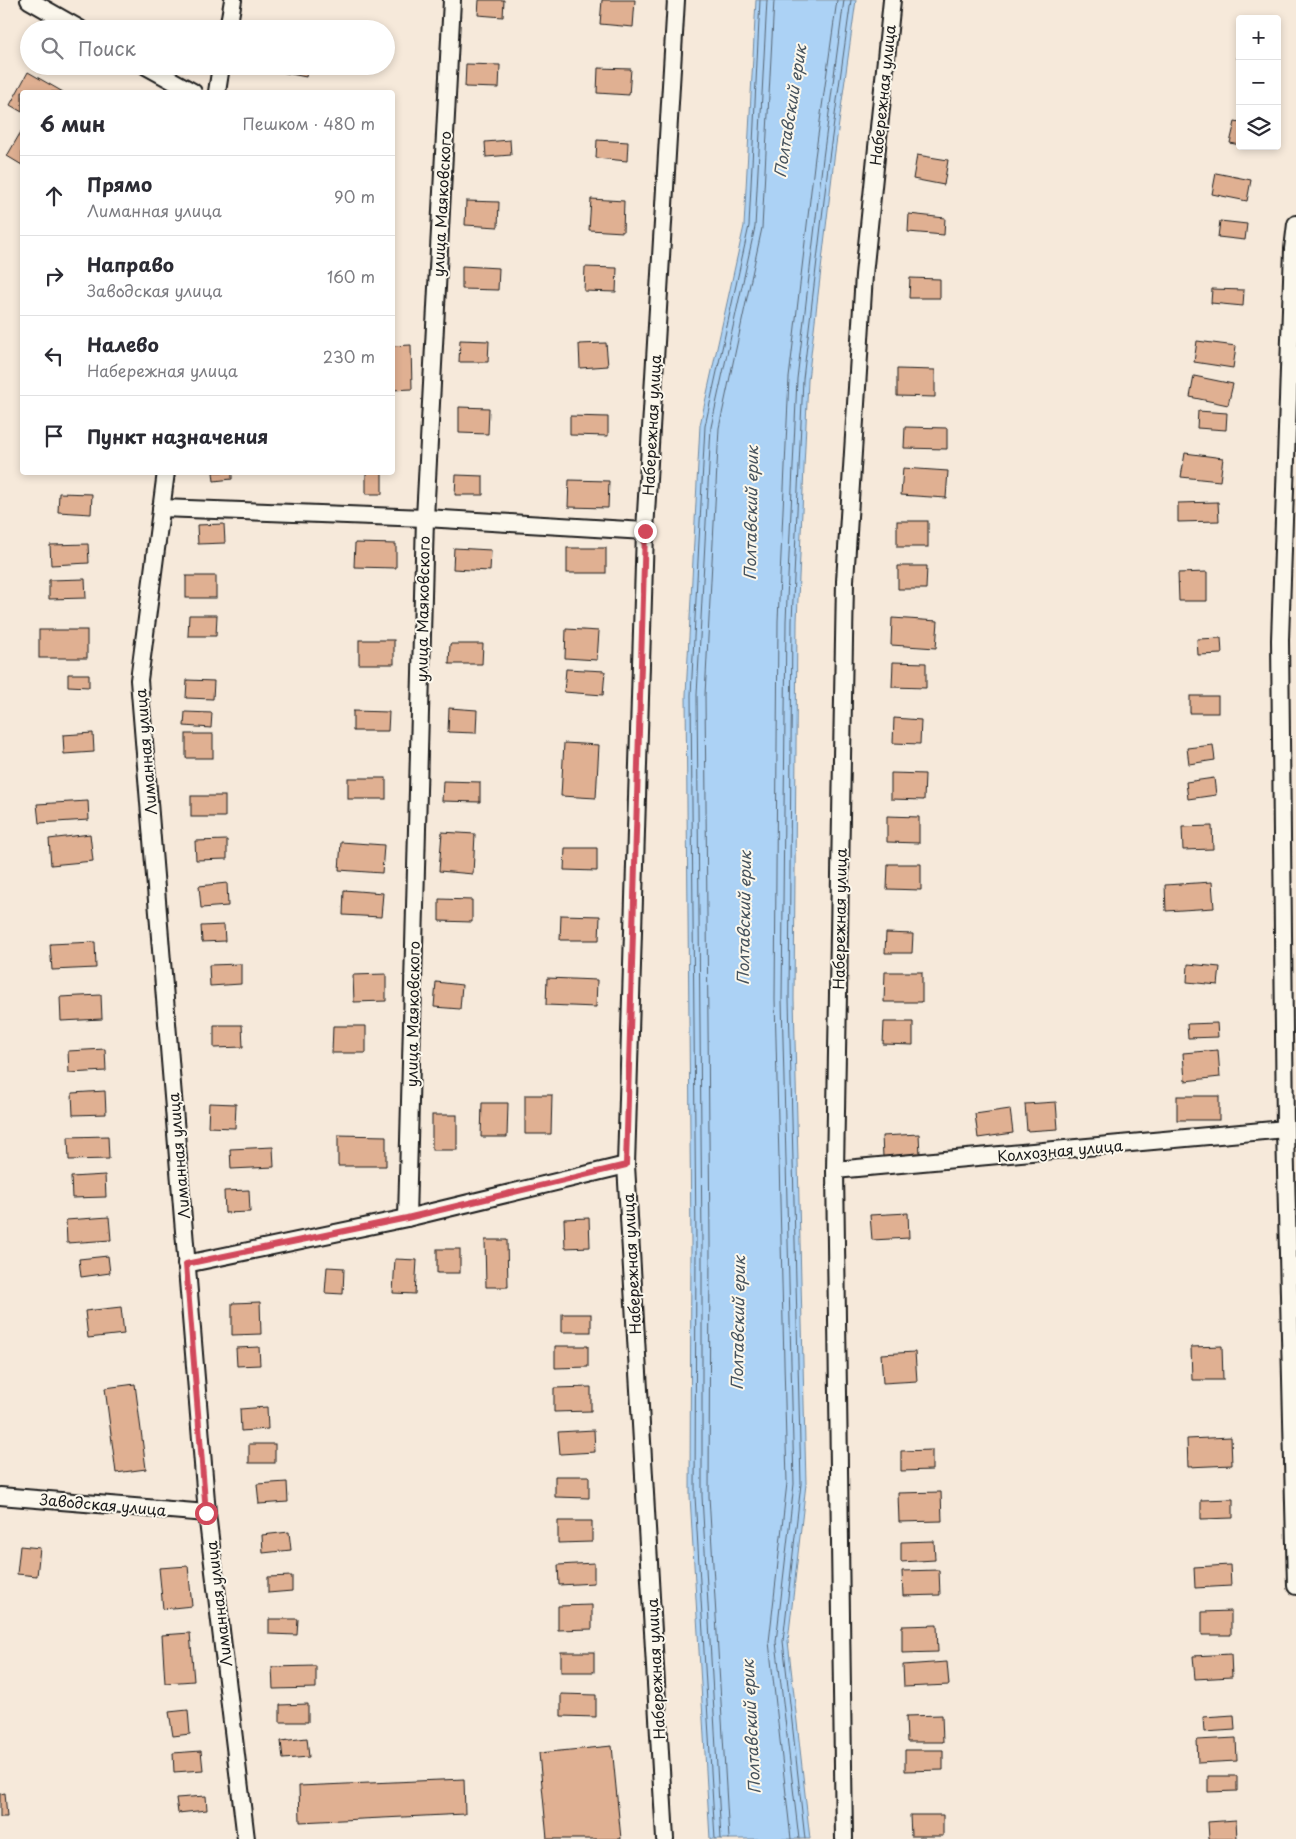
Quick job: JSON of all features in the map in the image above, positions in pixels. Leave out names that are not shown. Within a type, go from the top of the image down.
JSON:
[{"type":"street","points":[[29,0],[64,20]]},
{"type":"street","points":[[230,20],[234,0]]},
{"type":"street","name":"улица Маяковского","points":[[407,1218],[425,518],[452,0]]},
{"type":"street","name":"Набережная улица","points":[[665,1839],[626,1165],[645,531],[676,0]]},
{"type":"street","name":"Набережная улица","points":[[844,1839],[835,1170],[845,580],[864,276],[892,0]]},
{"type":"street","points":[[162,75],[189,90]]},
{"type":"street","points":[[217,90],[220,75]]},
{"type":"street","points":[[1296,224],[1293,249],[1280,640],[1285,1129],[1291,1177],[1296,1586]]},
{"type":"street","name":"Лиманная улица","points":[[166,475],[139,680],[206,1513],[246,1839]]},
{"type":"street","points":[[161,508],[425,518],[645,531]]},
{"type":"street","name":"Колхозная улица","points":[[835,1170],[1285,1129]]},
{"type":"street","points":[[186,1264],[407,1218],[626,1165]]},
{"type":"street","name":"Заводская улица","points":[[0,1496],[206,1513]]},
{"type":"water","name":"Полтавский ерик","points":[[756,0],[856,0],[834,159],[808,380],[797,621],[794,999],[806,1484],[788,1641],[810,1839],[710,1839],[690,1496],[691,1243],[686,695],[700,425],[744,226]]},
{"type":"building","points":[[479,0],[504,0],[503,17],[478,15]]},
{"type":"building","points":[[602,0],[635,0],[633,27],[600,24]]},
{"type":"building","points":[[466,64],[500,65],[499,88],[465,87]]},
{"type":"building","points":[[598,68],[631,69],[629,95],[597,93]]},
{"type":"building","points":[[26,75],[33,75],[60,90],[20,90],[20,111],[10,105]]},
{"type":"building","points":[[1235,122],[1236,122],[1236,144],[1230,143]]},
{"type":"building","points":[[20,133],[20,164],[7,156]]},
{"type":"building","points":[[510,140],[511,155],[486,157],[485,142]]},
{"type":"building","points":[[597,140],[628,142],[627,161],[596,158]]},
{"type":"building","points":[[917,155],[948,160],[944,185],[913,179]]},
{"type":"building","points":[[1216,173],[1251,180],[1247,201],[1212,194]]},
{"type":"building","points":[[591,199],[624,201],[623,232],[589,230]]},
{"type":"building","points":[[466,201],[499,202],[498,227],[465,225]]},
{"type":"building","points":[[909,214],[945,218],[944,235],[908,232]]},
{"type":"building","points":[[1220,221],[1247,224],[1245,240],[1218,237]]},
{"type":"building","points":[[462,266],[499,268],[498,290],[462,289]]},
{"type":"building","points":[[585,267],[617,268],[616,292],[584,291]]},
{"type":"building","points":[[910,278],[940,279],[940,298],[909,298]]},
{"type":"building","points":[[1212,289],[1244,290],[1243,306],[1211,303]]},
{"type":"building","points":[[460,340],[489,341],[488,362],[459,362]]},
{"type":"building","points":[[1197,341],[1236,346],[1233,368],[1194,362]]},
{"type":"building","points":[[606,343],[608,366],[580,368],[579,344]]},
{"type":"building","points":[[411,345],[412,389],[395,390],[395,346]]},
{"type":"building","points":[[897,369],[935,370],[935,397],[897,396]]},
{"type":"building","points":[[1194,376],[1233,384],[1228,405],[1190,397]]},
{"type":"building","points":[[459,407],[489,408],[488,434],[459,433]]},
{"type":"building","points":[[1198,411],[1227,413],[1226,430],[1197,428]]},
{"type":"building","points":[[570,416],[608,417],[608,436],[570,435]]},
{"type":"building","points":[[905,427],[947,428],[947,449],[904,448]]},
{"type":"building","points":[[1185,453],[1223,458],[1220,481],[1181,477]]},
{"type":"building","points":[[903,468],[948,471],[946,498],[901,495]]},
{"type":"building","points":[[213,475],[232,475],[232,479],[214,481]]},
{"type":"building","points":[[366,475],[382,475],[382,494],[366,494]]},
{"type":"building","points":[[456,475],[483,476],[483,495],[455,495]]},
{"type":"building","points":[[569,480],[609,481],[608,508],[568,507]]},
{"type":"building","points":[[59,493],[92,494],[91,514],[58,512]]},
{"type":"building","points":[[1218,502],[1219,521],[1178,522],[1178,503]]},
{"type":"building","points":[[897,521],[928,521],[928,547],[897,547]]},
{"type":"building","points":[[224,524],[225,543],[198,544],[197,525]]},
{"type":"building","points":[[355,543],[396,544],[396,568],[354,567]]},
{"type":"building","points":[[88,544],[89,563],[51,565],[50,545]]},
{"type":"building","points":[[454,548],[491,550],[490,571],[453,569]]},
{"type":"building","points":[[567,548],[606,548],[606,573],[567,573]]},
{"type":"building","points":[[898,566],[927,566],[926,589],[898,589]]},
{"type":"building","points":[[1207,572],[1207,601],[1179,601],[1178,573]]},
{"type":"building","points":[[186,576],[216,576],[216,598],[186,598]]},
{"type":"building","points":[[85,579],[86,598],[49,599],[49,580]]},
{"type":"building","points":[[189,615],[217,615],[216,636],[188,636]]},
{"type":"building","points":[[892,618],[938,621],[936,648],[891,645]]},
{"type":"building","points":[[566,629],[599,631],[597,660],[565,658]]},
{"type":"building","points":[[39,630],[87,630],[87,658],[39,658]]},
{"type":"building","points":[[1221,638],[1222,654],[1198,655],[1197,639]]},
{"type":"building","points":[[359,640],[394,640],[394,664],[359,664]]},
{"type":"building","points":[[450,644],[483,644],[482,664],[449,664]]},
{"type":"building","points":[[893,662],[926,663],[926,688],[892,687]]},
{"type":"building","points":[[566,669],[605,671],[603,695],[564,692]]},
{"type":"building","points":[[68,674],[89,674],[89,687],[68,686]]},
{"type":"building","points":[[187,680],[214,681],[213,699],[186,698]]},
{"type":"building","points":[[1190,696],[1218,696],[1218,713],[1190,713]]},
{"type":"building","points":[[449,708],[477,710],[476,733],[448,732]]},
{"type":"building","points":[[353,711],[389,712],[388,731],[353,731]]},
{"type":"building","points":[[185,712],[212,713],[211,728],[184,726]]},
{"type":"building","points":[[894,718],[921,720],[920,744],[893,743]]},
{"type":"building","points":[[93,733],[94,752],[64,754],[63,735]]},
{"type":"building","points":[[186,734],[213,734],[213,758],[186,758]]},
{"type":"building","points":[[564,743],[599,745],[596,798],[561,796]]},
{"type":"building","points":[[1213,745],[1215,760],[1189,764],[1187,748]]},
{"type":"building","points":[[891,773],[925,774],[924,800],[891,799]]},
{"type":"building","points":[[348,778],[386,778],[386,799],[348,799]]},
{"type":"building","points":[[1214,778],[1216,795],[1188,799],[1186,782]]},
{"type":"building","points":[[443,781],[480,782],[480,802],[442,801]]},
{"type":"building","points":[[191,796],[225,796],[225,817],[191,817]]},
{"type":"building","points":[[88,801],[89,820],[39,823],[37,804]]},
{"type":"building","points":[[887,816],[919,817],[919,843],[887,842]]},
{"type":"building","points":[[1212,826],[1213,849],[1183,850],[1182,827]]},
{"type":"building","points":[[442,832],[475,834],[473,874],[439,871]]},
{"type":"building","points":[[90,834],[93,861],[51,865],[49,839]]},
{"type":"building","points":[[227,840],[227,859],[196,860],[195,841]]},
{"type":"building","points":[[341,842],[384,845],[382,873],[339,870]]},
{"type":"building","points":[[565,848],[597,848],[597,871],[564,870]]},
{"type":"building","points":[[888,864],[921,864],[921,890],[887,889]]},
{"type":"building","points":[[1212,882],[1214,908],[1166,911],[1165,885]]},
{"type":"building","points":[[227,883],[228,906],[201,908],[199,886]]},
{"type":"building","points":[[344,890],[383,893],[381,917],[343,915]]},
{"type":"building","points":[[439,899],[472,900],[472,922],[439,921]]},
{"type":"building","points":[[561,915],[600,916],[599,940],[560,940]]},
{"type":"building","points":[[224,925],[225,941],[202,942],[201,926]]},
{"type":"building","points":[[886,933],[913,934],[912,953],[885,953]]},
{"type":"building","points":[[95,942],[96,968],[52,970],[50,944]]},
{"type":"building","points":[[241,964],[241,984],[210,986],[209,965]]},
{"type":"building","points":[[1188,964],[1220,967],[1218,985],[1187,982]]},
{"type":"building","points":[[885,972],[922,972],[922,1002],[884,1002]]},
{"type":"building","points":[[386,974],[386,1001],[354,1002],[353,975]]},
{"type":"building","points":[[547,978],[597,980],[596,1007],[546,1005]]},
{"type":"building","points":[[436,982],[462,985],[460,1009],[434,1007]]},
{"type":"building","points":[[101,995],[102,1019],[61,1021],[60,997]]},
{"type":"building","points":[[884,1022],[913,1022],[913,1045],[883,1044]]},
{"type":"building","points":[[1217,1023],[1218,1037],[1188,1038],[1187,1024]]},
{"type":"building","points":[[214,1025],[242,1025],[243,1047],[214,1048]]},
{"type":"building","points":[[333,1026],[366,1026],[366,1053],[332,1053]]},
{"type":"building","points":[[105,1049],[106,1071],[69,1073],[68,1051]]},
{"type":"building","points":[[1218,1050],[1220,1077],[1185,1081],[1183,1053]]},
{"type":"building","points":[[105,1091],[106,1114],[73,1115],[72,1093]]},
{"type":"building","points":[[525,1095],[552,1095],[551,1134],[525,1134]]},
{"type":"building","points":[[1177,1096],[1219,1096],[1219,1120],[1177,1120]]},
{"type":"building","points":[[1056,1102],[1058,1129],[1027,1131],[1025,1104]]},
{"type":"building","points":[[209,1103],[236,1104],[235,1128],[208,1127]]},
{"type":"building","points":[[482,1103],[508,1103],[507,1137],[481,1137]]},
{"type":"building","points":[[1010,1109],[1013,1133],[978,1138],[975,1114]]},
{"type":"building","points":[[432,1115],[457,1115],[457,1150],[432,1150]]},
{"type":"building","points":[[919,1134],[920,1155],[883,1157],[882,1136]]},
{"type":"building","points":[[338,1135],[386,1136],[386,1166],[338,1166]]},
{"type":"building","points":[[108,1136],[109,1159],[69,1160],[68,1137]]},
{"type":"building","points":[[273,1147],[274,1167],[231,1169],[230,1149]]},
{"type":"building","points":[[105,1175],[106,1197],[72,1198],[71,1177]]},
{"type":"building","points":[[249,1190],[250,1212],[225,1213],[224,1191]]},
{"type":"building","points":[[908,1213],[909,1238],[872,1240],[870,1215]]},
{"type":"building","points":[[109,1217],[111,1240],[67,1243],[66,1220]]},
{"type":"building","points":[[589,1218],[590,1247],[565,1248],[564,1219]]},
{"type":"building","points":[[485,1240],[507,1240],[508,1287],[486,1287]]},
{"type":"building","points":[[437,1249],[460,1249],[460,1273],[437,1273]]},
{"type":"building","points":[[108,1256],[110,1273],[81,1277],[79,1259]]},
{"type":"building","points":[[395,1259],[417,1260],[415,1294],[393,1293]]},
{"type":"building","points":[[327,1267],[344,1268],[343,1294],[325,1293]]},
{"type":"building","points":[[260,1302],[261,1334],[232,1335],[232,1303]]},
{"type":"building","points":[[121,1307],[124,1334],[88,1338],[85,1311]]},
{"type":"building","points":[[562,1314],[591,1314],[591,1332],[562,1332]]},
{"type":"building","points":[[555,1346],[588,1346],[588,1367],[555,1368]]},
{"type":"building","points":[[1222,1346],[1223,1380],[1192,1380],[1191,1347]]},
{"type":"building","points":[[259,1347],[260,1365],[237,1366],[236,1348]]},
{"type":"building","points":[[915,1352],[917,1381],[883,1383],[881,1354]]},
{"type":"building","points":[[135,1384],[146,1469],[116,1473],[105,1388]]},
{"type":"building","points":[[591,1387],[591,1411],[554,1412],[554,1388]]},
{"type":"building","points":[[267,1407],[268,1429],[241,1431],[240,1409]]},
{"type":"building","points":[[594,1430],[595,1452],[560,1454],[558,1432]]},
{"type":"building","points":[[1231,1437],[1232,1465],[1188,1467],[1187,1439]]},
{"type":"building","points":[[249,1444],[275,1444],[275,1463],[249,1463]]},
{"type":"building","points":[[932,1450],[932,1470],[901,1471],[901,1451]]},
{"type":"building","points":[[555,1476],[589,1476],[589,1498],[555,1497]]},
{"type":"building","points":[[287,1482],[288,1502],[259,1504],[257,1484]]},
{"type":"building","points":[[941,1492],[942,1521],[899,1522],[898,1493]]},
{"type":"building","points":[[1233,1499],[1233,1518],[1201,1519],[1201,1500]]},
{"type":"building","points":[[558,1521],[592,1521],[592,1542],[558,1543]]},
{"type":"building","points":[[289,1532],[291,1550],[263,1553],[262,1535]]},
{"type":"building","points":[[934,1541],[935,1560],[901,1562],[901,1542]]},
{"type":"building","points":[[20,1546],[40,1548],[37,1576],[17,1574]]},
{"type":"building","points":[[594,1563],[594,1583],[559,1585],[558,1565]]},
{"type":"building","points":[[1230,1565],[1231,1586],[1195,1588],[1194,1567]]},
{"type":"building","points":[[188,1566],[192,1606],[163,1609],[159,1568]]},
{"type":"building","points":[[939,1570],[940,1595],[903,1596],[902,1571]]},
{"type":"building","points":[[292,1576],[292,1591],[268,1593],[268,1577]]},
{"type":"building","points":[[592,1605],[592,1629],[558,1630],[558,1606]]},
{"type":"building","points":[[1231,1611],[1231,1635],[1202,1635],[1202,1612]]},
{"type":"building","points":[[269,1619],[298,1619],[297,1635],[269,1634]]},
{"type":"building","points":[[937,1625],[938,1652],[902,1653],[902,1626]]},
{"type":"building","points":[[190,1633],[194,1681],[165,1683],[162,1635]]},
{"type":"building","points":[[561,1652],[594,1652],[594,1672],[561,1672]]},
{"type":"building","points":[[1231,1654],[1232,1677],[1195,1679],[1193,1656]]},
{"type":"building","points":[[947,1662],[949,1685],[904,1687],[903,1665]]},
{"type":"building","points":[[316,1666],[316,1688],[273,1689],[272,1667]]},
{"type":"building","points":[[561,1694],[596,1695],[596,1717],[561,1716]]},
{"type":"building","points":[[308,1704],[308,1722],[280,1722],[280,1705]]},
{"type":"building","points":[[188,1710],[190,1734],[173,1736],[169,1712]]},
{"type":"building","points":[[942,1715],[943,1742],[907,1742],[906,1716]]},
{"type":"building","points":[[1234,1715],[1235,1730],[1204,1732],[1203,1717]]},
{"type":"building","points":[[307,1738],[309,1757],[283,1759],[281,1741]]},
{"type":"building","points":[[1236,1738],[1237,1761],[1198,1763],[1197,1740]]},
{"type":"building","points":[[612,1746],[621,1839],[547,1839],[539,1753]]},
{"type":"building","points":[[905,1750],[943,1750],[943,1770],[905,1771]]},
{"type":"building","points":[[201,1751],[203,1770],[174,1772],[173,1753]]},
{"type":"building","points":[[1208,1776],[1237,1776],[1237,1791],[1208,1792]]},
{"type":"building","points":[[464,1779],[465,1814],[300,1822],[299,1786]]},
{"type":"building","points":[[5,1793],[7,1817],[0,1817],[0,1794]]},
{"type":"building","points":[[206,1796],[207,1810],[178,1813],[176,1798]]},
{"type":"building","points":[[910,1815],[943,1815],[943,1836],[911,1836]]},
{"type":"building","points":[[1236,1820],[1237,1839],[1209,1839],[1208,1822]]},
{"type":"route","points":[[206,1513],[186,1264],[407,1218],[626,1165],[645,531]]}]
